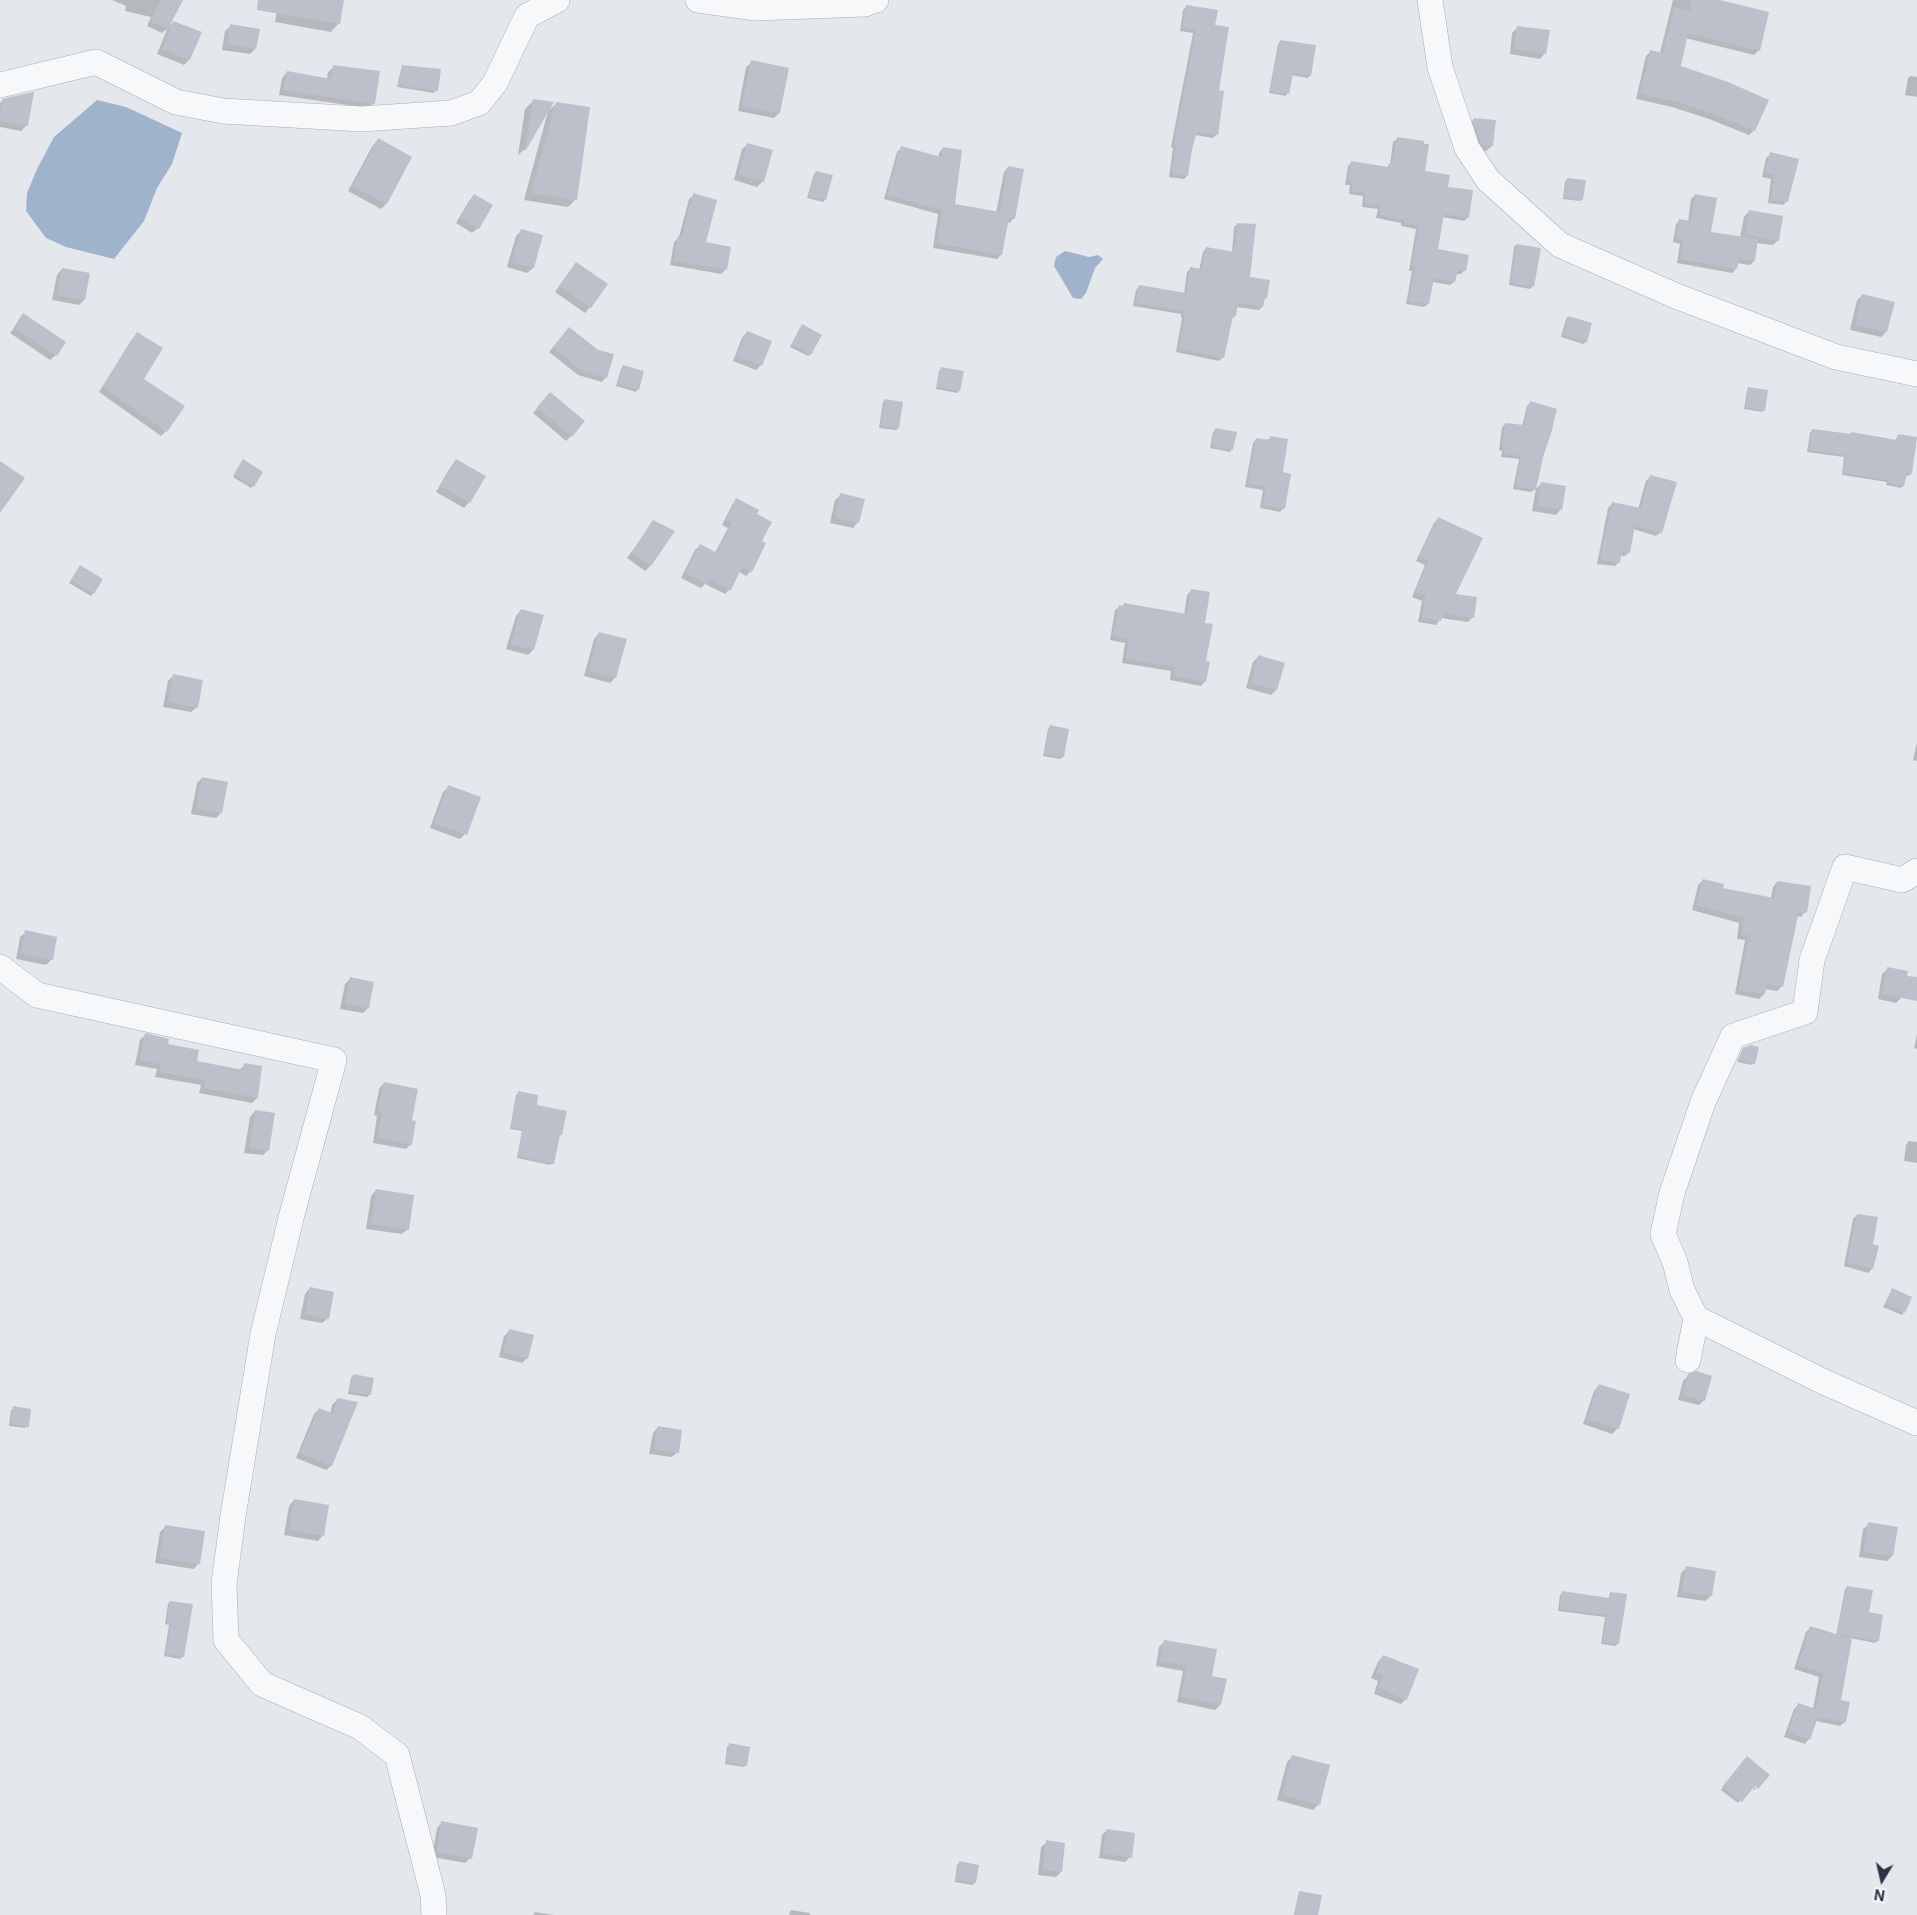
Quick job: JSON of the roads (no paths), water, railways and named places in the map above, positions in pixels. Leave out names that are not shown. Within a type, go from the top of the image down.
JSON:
[{"type":"street","points":[[0,85],[96,62],[176,102],[223,111],[362,119],[451,113],[479,104],[495,83],[527,16],[557,0]]},
{"type":"street","points":[[698,0],[756,8],[864,4],[876,0]]},
{"type":"street","points":[[1430,0],[1440,67],[1467,148],[1488,180],[1560,245],[1676,296],[1836,358],[1917,374]]},
{"type":"street","points":[[1917,871],[1902,880],[1846,867],[1812,960],[1805,1012],[1733,1036],[1703,1102],[1672,1193],[1663,1234],[1675,1262],[1682,1290],[1696,1318],[1824,1382],[1917,1423]]},
{"type":"street","points":[[0,967],[37,995],[334,1060],[292,1214],[263,1334],[233,1516],[224,1584],[226,1640],[262,1684],[360,1727],[397,1755],[432,1895],[434,1915]]},
{"type":"street","points":[[1688,1360],[1696,1318]]},
{"type":"water","points":[[97,100],[126,107],[182,133],[172,164],[157,188],[144,221],[114,259],[66,247],[46,238],[26,211],[27,193],[54,137]]},
{"type":"water","points":[[1065,251],[1089,257],[1098,255],[1103,259],[1095,268],[1086,293],[1081,299],[1073,298],[1054,266],[1056,257]]}]
